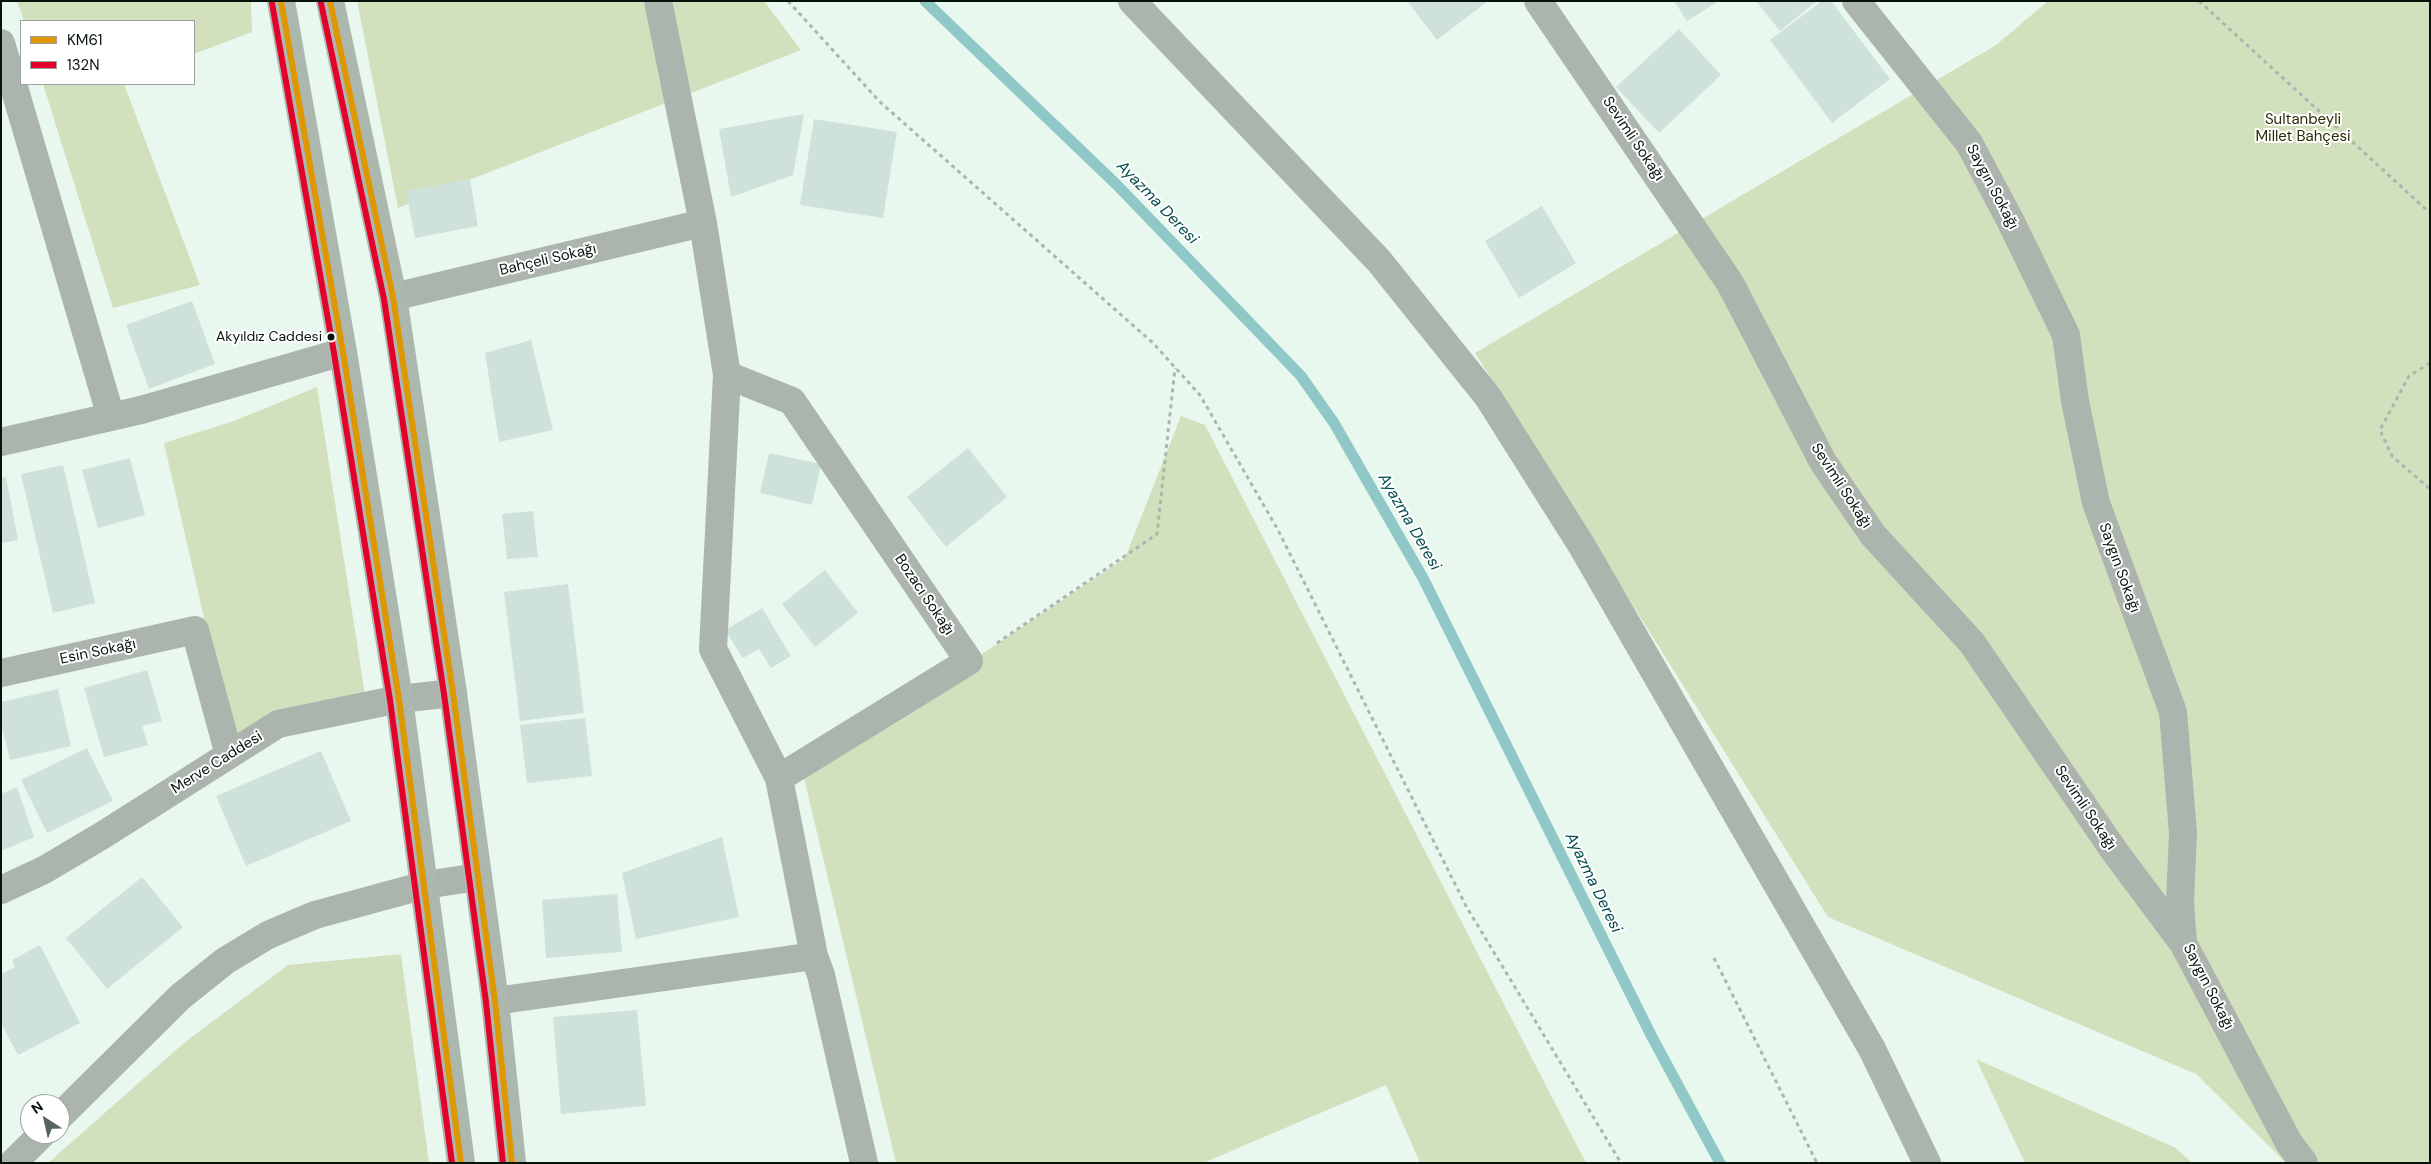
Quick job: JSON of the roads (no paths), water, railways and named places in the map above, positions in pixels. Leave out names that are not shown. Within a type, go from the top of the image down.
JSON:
[{"type":"main road","points":[[280,1],[343,352],[399,699],[461,1163]]},
{"type":"main road","points":[[330,1],[393,297],[454,693],[494,1001],[512,1163]]},
{"type":"street","points":[[658,1],[703,223],[726,375],[713,649],[779,778],[814,956],[821,974],[864,1163]]},
{"type":"street","points":[[1132,1],[1379,261],[1488,397],[1582,546],[1872,1049],[1927,1163]]},
{"type":"street","name":"Saygın Sokağı","points":[[1856,1],[1969,143],[2010,220],[2066,335],[2076,401],[2096,503],[2173,712],[2183,833],[2180,903],[2184,943],[2289,1143],[2304,1163]]},
{"type":"street","name":"Sevimli Sokağı","points":[[1540,2],[1730,283],[1823,462],[1872,535],[1972,643],[2115,852],[2184,943]]},
{"type":"street","points":[[1,43],[112,416]]},
{"type":"street","name":"Bahçeli Sokağı","points":[[393,297],[703,223]]},
{"type":"street","points":[[1,442],[112,416],[343,352]]},
{"type":"street","name":"Bozacı Sokağı","points":[[726,375],[792,401],[969,661],[779,778]]},
{"type":"street","name":"Esin Sokağı","points":[[1,673],[195,630],[229,755]]},
{"type":"street","name":"Merve Caddesi","points":[[1,890],[44,870],[278,724],[399,699],[454,693]]},
{"type":"street","points":[[70,1106],[180,997],[225,961],[268,935],[315,915],[425,885],[478,877]]},
{"type":"street","points":[[494,1001],[814,956]]},
{"type":"street","points":[[13,1163],[32,1144]]},
{"type":"waterway","name":"Ayazma Deresi","points":[[925,1],[1117,185],[1301,376],[1334,423],[1423,578],[1652,1037],[1720,1163]]},
{"type":"place","name":"Akyıldız Caddesi","points":[[331,337]]},
{"type":"park label","name":"Sultanbeyli Millet Bahçesi","points":[[2303,128]]}]
